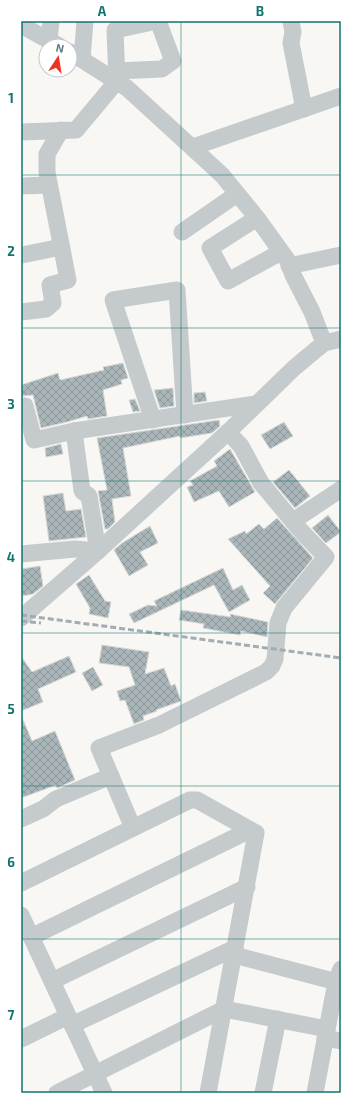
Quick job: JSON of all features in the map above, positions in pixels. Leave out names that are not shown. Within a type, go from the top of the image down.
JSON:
[{"type":"street","points":[[50,21],[53,38]]},
{"type":"street","points":[[78,47],[85,21]]},
{"type":"street","points":[[21,132],[76,130],[117,76],[115,30],[152,21]]},
{"type":"street","points":[[117,76],[162,70],[173,61],[158,21]]},
{"type":"street","points":[[291,21],[293,32],[291,43],[304,109]]},
{"type":"street","points":[[21,25],[45,38]]},
{"type":"street","points":[[78,56],[117,76],[127,88],[222,175],[257,218],[285,259],[312,312],[324,343]]},
{"type":"street","points":[[193,147],[341,96]]},
{"type":"street","points":[[21,312],[46,309],[53,303],[50,285],[68,280],[47,172],[47,154],[61,130]]},
{"type":"street","points":[[21,186],[49,185]]},
{"type":"street","points":[[182,232],[237,194]]},
{"type":"street","points":[[257,218],[210,248],[228,281],[285,259],[341,255]]},
{"type":"street","points":[[22,255],[61,247]]},
{"type":"street","points":[[153,420],[113,300],[177,290],[185,415]]},
{"type":"street","points":[[21,618],[98,551],[228,432],[294,368],[324,343],[341,339]]},
{"type":"street","points":[[21,406],[25,406],[34,440],[74,431],[256,404]]},
{"type":"street","points":[[74,431],[82,491],[89,496],[98,551]]},
{"type":"street","points":[[133,828],[99,748],[159,725],[266,672],[272,666],[274,659],[278,623],[282,612],[326,557],[261,483],[240,446],[228,432]]},
{"type":"street","points":[[293,521],[341,489]]},
{"type":"street","points":[[21,554],[75,549],[98,551]]},
{"type":"street","points":[[21,820],[43,809],[56,799],[111,776]]},
{"type":"street","points":[[21,882],[190,800],[197,800],[256,833],[208,1093]]},
{"type":"street","points":[[31,937],[250,830]]},
{"type":"street","points":[[52,981],[247,887]]},
{"type":"street","points":[[21,915],[104,1093]]},
{"type":"street","points":[[21,1039],[234,952],[339,978],[331,1036],[317,1093]]},
{"type":"street","points":[[57,1093],[224,1009],[278,1019],[331,1036]]},
{"type":"street","points":[[263,1093],[278,1019]]},
{"type":"building","points":[[123,363],[128,378],[121,380],[122,384],[103,390],[107,416],[88,419],[87,416],[41,428],[33,395],[21,396],[21,385],[58,373],[60,380],[104,370],[103,367]]},
{"type":"building","points":[[173,388],[174,406],[160,408],[154,390]]},
{"type":"building","points":[[205,392],[207,401],[194,403],[194,393]]},
{"type":"building","points":[[135,399],[140,411],[133,412],[129,400]]},
{"type":"building","points":[[219,420],[220,426],[212,433],[180,438],[180,436],[123,448],[131,496],[112,499],[115,522],[108,529],[105,529],[98,491],[107,490],[97,438]]},
{"type":"building","points":[[284,422],[293,436],[270,449],[261,435]]},
{"type":"building","points":[[61,444],[63,454],[46,457],[45,448]]},
{"type":"building","points":[[230,449],[255,492],[229,507],[219,491],[194,502],[187,487],[193,485],[190,481],[217,466],[214,461]]},
{"type":"building","points":[[289,470],[310,496],[295,508],[273,482]]},
{"type":"building","points":[[63,493],[66,511],[81,509],[86,537],[49,541],[43,496]]},
{"type":"building","points":[[328,515],[341,532],[326,543],[312,528]]},
{"type":"building","points":[[277,518],[313,558],[275,604],[263,593],[270,586],[228,539],[245,531],[246,534],[259,524],[264,529]]},
{"type":"building","points":[[150,526],[158,543],[140,552],[148,565],[129,576],[114,550],[122,543]]},
{"type":"building","points":[[40,566],[43,586],[33,594],[22,596],[21,569]]},
{"type":"building","points":[[223,568],[233,590],[242,585],[250,600],[229,612],[214,585],[134,623],[129,614],[148,605],[157,606],[154,601]]},
{"type":"building","points":[[89,575],[105,601],[111,602],[108,618],[89,614],[90,608],[76,584]]},
{"type":"building","points":[[181,610],[231,617],[230,614],[268,622],[267,637],[241,631],[240,635],[203,628],[204,624],[179,620]]},
{"type":"building","points":[[102,645],[149,652],[145,674],[164,668],[171,686],[175,684],[181,701],[143,716],[144,720],[134,724],[125,700],[120,701],[117,691],[135,685],[129,667],[99,663]]},
{"type":"building","points":[[21,656],[32,672],[69,656],[76,672],[38,689],[43,702],[21,711]]},
{"type":"building","points":[[93,667],[103,685],[92,691],[82,673]]},
{"type":"building","points":[[21,715],[32,741],[55,731],[75,780],[57,788],[56,785],[21,798]]},
{"type":"railway","points":[[21,615],[341,658]]},
{"type":"railway","points":[[21,621],[41,623]]}]
